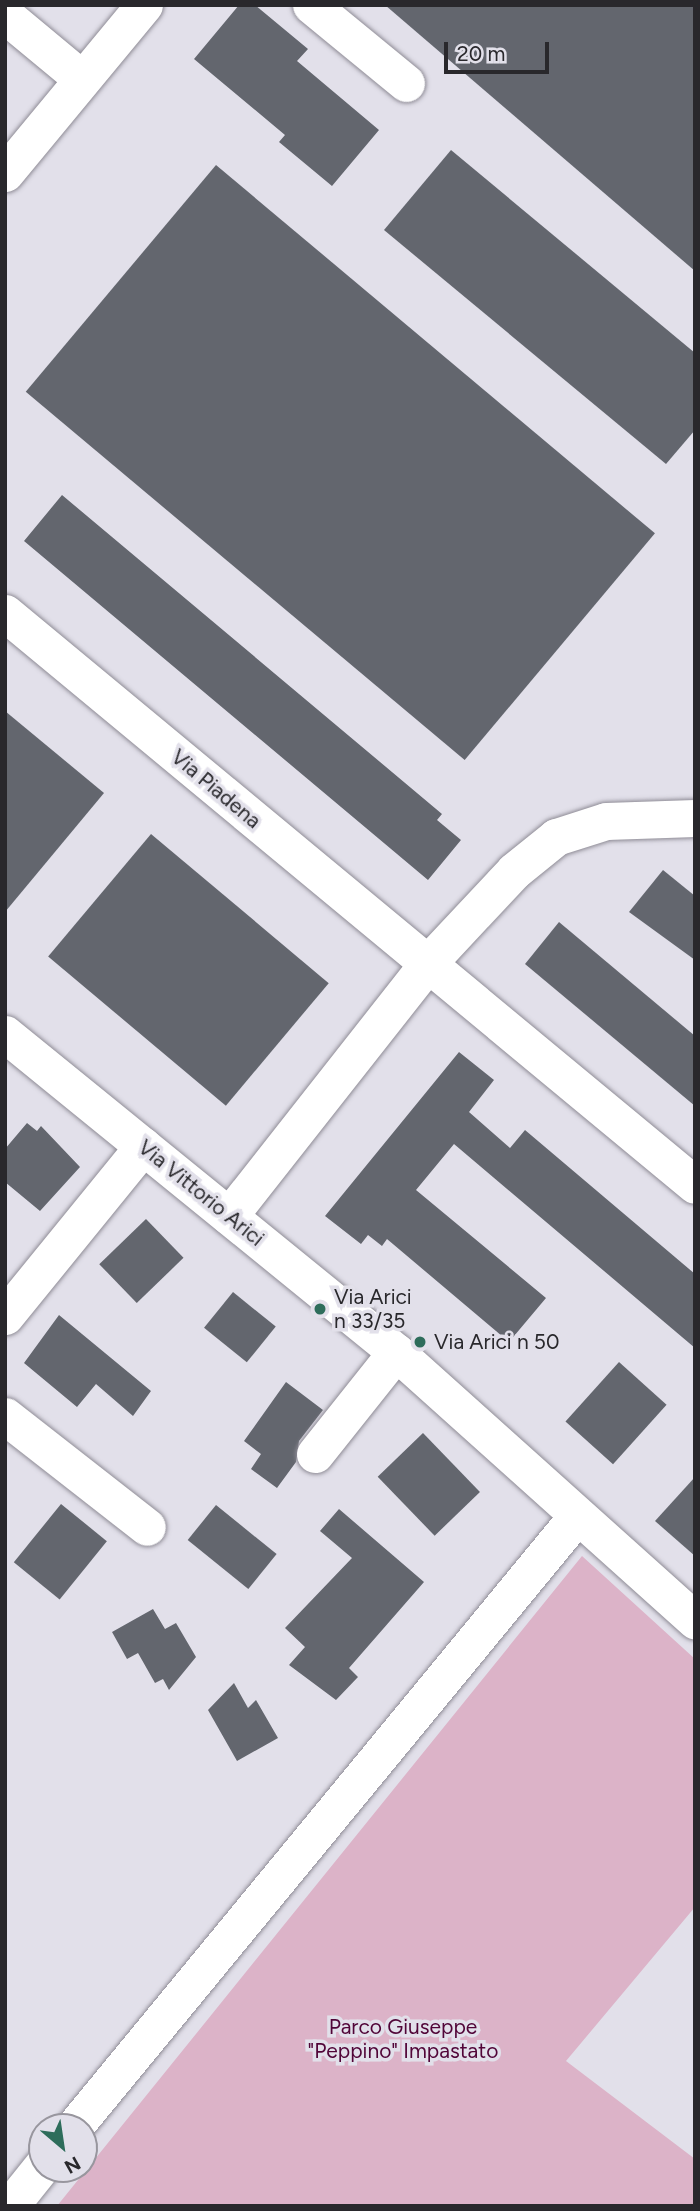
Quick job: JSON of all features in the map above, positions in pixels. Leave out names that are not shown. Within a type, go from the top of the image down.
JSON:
[{"type":"street","points":[[5,173],[144,5]]},
{"type":"street","points":[[311,5],[406,83]]},
{"type":"street","points":[[5,15],[82,79]]},
{"type":"street","name":"Via Piadena","points":[[5,613],[695,1185]]},
{"type":"street","points":[[229,1216],[427,964],[514,871],[556,836],[606,821],[695,818]]},
{"type":"street","name":"Via Vittorio Arici","points":[[5,1034],[396,1352],[695,1620]]},
{"type":"street","points":[[5,1316],[143,1146]]},
{"type":"street","points":[[315,1454],[396,1352]]},
{"type":"street","points":[[5,1416],[147,1527]]},
{"type":"street","points":[[86,2113],[577,1516]]},
{"type":"street","points":[[10,2206],[28,2183]]},
{"type":"green space","name":"Parco Giuseppe \"Peppino\" Impastato","points":[[582,1556],[695,1659],[695,1907],[566,2061],[695,2159],[695,2206],[57,2206],[76,2183],[98,2183],[98,2155]]},
{"type":"building","points":[[239,5],[255,5],[308,49],[297,61],[379,130],[332,186],[279,142],[285,135],[194,59]]},
{"type":"building","points":[[385,5],[695,5],[695,271]]},
{"type":"building","points":[[451,150],[695,353],[695,430],[666,464],[384,230]]},
{"type":"building","points":[[216,165],[655,533],[465,760],[26,392]]},
{"type":"building","points":[[62,495],[442,814],[437,820],[461,840],[428,880],[24,541]]},
{"type":"building","points":[[5,711],[104,793],[5,912]]},
{"type":"building","points":[[151,834],[329,983],[226,1106],[48,957]]},
{"type":"building","points":[[663,870],[695,896],[695,960],[629,912]]},
{"type":"building","points":[[559,922],[695,1036],[695,1106],[525,964]]},
{"type":"building","points":[[459,1052],[494,1080],[469,1112],[510,1148],[525,1130],[695,1274],[695,1348],[454,1144],[416,1190],[546,1298],[509,1342],[387,1239],[382,1246],[368,1235],[361,1244],[325,1216]]},
{"type":"building","points":[[27,1123],[37,1131],[41,1126],[80,1167],[40,1211],[5,1182],[5,1149]]},
{"type":"building","points":[[146,1219],[184,1258],[137,1303],[99,1264]]},
{"type":"building","points":[[233,1292],[276,1327],[247,1362],[204,1328]]},
{"type":"building","points":[[59,1315],[151,1391],[133,1416],[96,1384],[77,1407],[24,1363]]},
{"type":"building","points":[[619,1362],[667,1405],[613,1464],[565,1421]]},
{"type":"building","points":[[286,1382],[323,1410],[299,1441],[296,1462],[277,1488],[251,1469],[261,1454],[244,1441]]},
{"type":"building","points":[[423,1433],[480,1492],[435,1536],[378,1477]]},
{"type":"building","points":[[695,1477],[695,1556],[655,1521]]},
{"type":"building","points":[[61,1504],[107,1541],[60,1599],[14,1562]]},
{"type":"building","points":[[216,1505],[277,1554],[248,1589],[188,1540]]},
{"type":"building","points":[[339,1509],[424,1582],[349,1668],[358,1677],[336,1700],[289,1665],[305,1647],[285,1628],[352,1558],[320,1531]]},
{"type":"building","points":[[153,1609],[165,1629],[176,1623],[196,1657],[169,1690],[163,1679],[155,1683],[138,1653],[127,1659],[112,1632]]},
{"type":"building","points":[[234,1683],[248,1708],[256,1700],[278,1738],[237,1761],[208,1710]]},
{"type":"place","name":"Via Arici n 33/35","points":[[320,1309]]},
{"type":"place","name":"Via Arici n 50","points":[[420,1342]]}]
